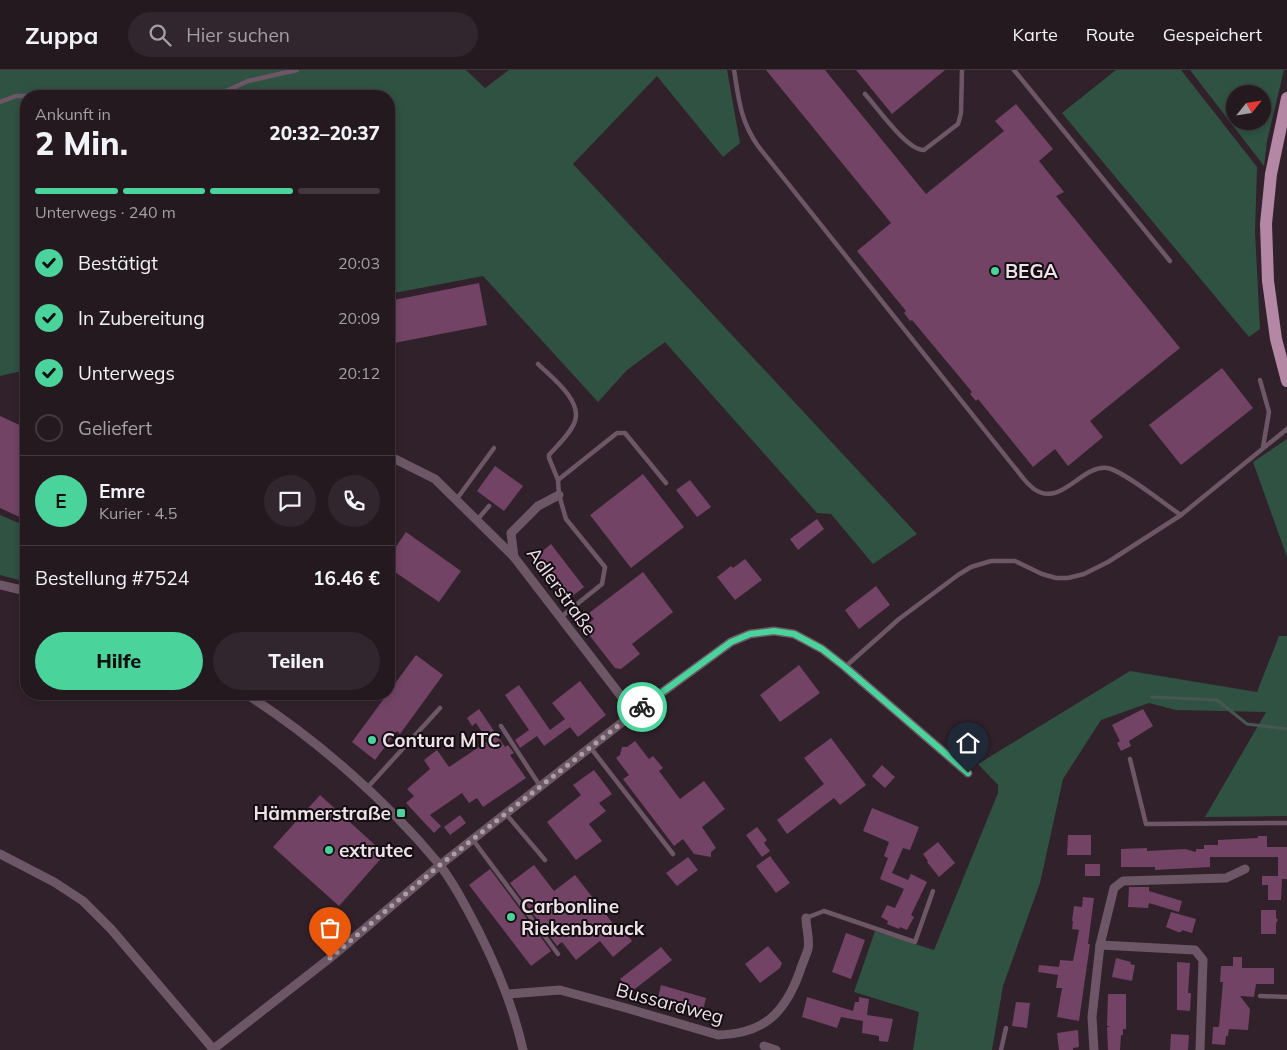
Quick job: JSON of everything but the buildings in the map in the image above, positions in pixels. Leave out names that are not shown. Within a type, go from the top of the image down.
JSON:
[{"type":"main road","points":[[1287,98],[1272,169],[1266,224],[1268,281],[1276,339],[1287,381]]},
{"type":"street","points":[[395,459],[435,479],[514,557]]},
{"type":"street","name":"Adlerstraße","points":[[559,495],[538,506],[511,533],[514,557],[634,713]]},
{"type":"street","points":[[0,585],[20,590]]},
{"type":"street","points":[[0,854],[54,882],[83,901],[111,929],[213,1050],[330,958],[440,865],[590,747],[731,642],[750,634],[774,631],[794,634],[822,649],[968,773]]},
{"type":"street","points":[[255,700],[289,723],[367,788],[440,865],[476,926],[495,963],[508,994],[523,1050]]},
{"type":"street","points":[[1094,1050],[1092,1017],[1100,945],[1114,888],[1123,881],[1226,878],[1244,869]]},
{"type":"street","name":"Bussardweg","points":[[508,994],[560,990],[718,1035],[734,1035],[749,1031],[772,1019],[794,987],[808,948],[806,918]]},
{"type":"street","points":[[1100,945],[1195,950],[1203,960],[1200,1050]]},
{"type":"street","points":[[764,1046],[776,1050]]},
{"type":"lane","points":[[228,90],[248,81],[297,70]]},
{"type":"lane","points":[[734,70],[742,117],[748,132],[758,146],[1023,478],[1035,490],[1056,493],[1094,470],[1108,468],[1128,478],[1181,515]]},
{"type":"lane","points":[[865,94],[907,142],[918,150],[924,150],[958,124],[961,113],[962,70]]},
{"type":"lane","points":[[1014,70],[1170,261]]},
{"type":"lane","points":[[0,102],[20,96]]},
{"type":"lane","points":[[538,364],[566,390],[576,412],[576,420],[570,430],[549,455],[558,480],[563,513],[605,567],[602,584],[560,617]]},
{"type":"lane","points":[[1260,380],[1269,412],[1262,448]]},
{"type":"lane","points":[[845,667],[906,614],[958,575],[971,568],[991,561],[1006,560],[1015,561],[1042,574],[1056,578],[1068,578],[1084,574],[1130,550],[1181,515],[1287,429]]},
{"type":"lane","points":[[558,480],[617,433],[625,433],[666,483]]},
{"type":"lane","points":[[456,500],[494,448]]},
{"type":"lane","points":[[477,520],[489,506]]},
{"type":"lane","points":[[367,788],[440,708]]},
{"type":"lane","points":[[500,726],[540,786]]},
{"type":"lane","points":[[590,747],[673,854]]},
{"type":"lane","points":[[1130,759],[1146,824],[1287,823]]},
{"type":"lane","points":[[506,814],[545,860]]},
{"type":"lane","points":[[473,840],[558,954]]},
{"type":"lane","points":[[806,918],[824,912],[915,942],[933,891]]},
{"type":"lane","points":[[1260,996],[1287,997]]},
{"type":"lane","points":[[1001,1050],[1006,1028]]},
{"type":"green space","points":[[0,70],[466,70],[485,88],[509,70],[727,70],[740,143],[723,157],[657,76],[573,164],[917,534],[873,564],[831,514],[817,513],[665,342],[627,370],[598,402],[483,276],[395,293],[395,90],[20,90],[20,371],[0,376]]},
{"type":"green space","points":[[1116,70],[1181,70],[1226,127],[1226,130],[1228,130],[1257,167],[1255,232],[1260,329],[1249,337],[1062,113]]},
{"type":"green space","points":[[1190,70],[1284,70],[1271,124],[1271,85],[1226,85],[1226,117]]},
{"type":"green space","points":[[1236,130],[1270,130],[1264,166]]},
{"type":"green space","points":[[1287,439],[1287,557],[1253,462]]},
{"type":"green space","points":[[0,515],[20,523],[20,580],[0,575]]},
{"type":"green space","points":[[1279,636],[1287,636],[1287,816],[1205,817],[1266,712],[1176,710],[1149,703],[1101,720],[1063,779],[1040,883],[1003,986],[992,1050],[913,1050],[919,1012],[854,992],[875,931],[934,950],[998,793],[998,785],[978,764],[1130,671],[1257,692]]},
{"type":"waterway","points":[[1152,697],[1217,700],[1247,724],[1287,729]]},
{"type":"way so far","points":[[330,958],[427,878],[440,865],[642,707]]},
{"type":"place","name":"BEGA","points":[[995,271]]},
{"type":"place","name":"Contura MTC","points":[[372,740]]},
{"type":"place","name":"Hämmerstraße","points":[[401,813]]},
{"type":"place","name":"extrutec","points":[[329,850]]},
{"type":"place","name":"Carbonline Riekenbrauck","points":[[511,917]]},
{"type":"route","points":[[642,707],[731,642],[750,634],[774,631],[794,634],[822,649],[845,667],[968,773]]}]
